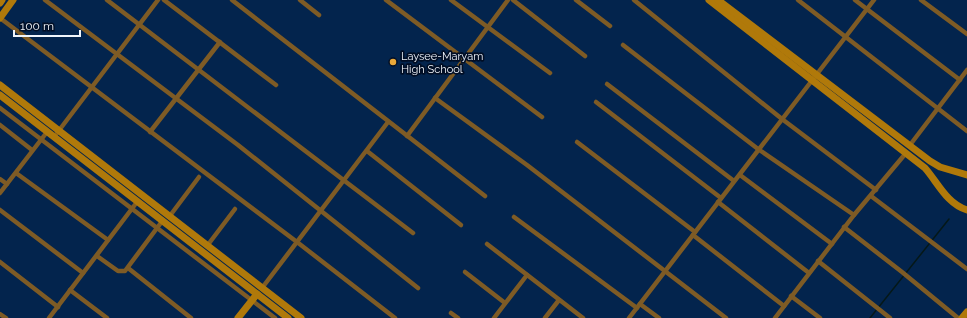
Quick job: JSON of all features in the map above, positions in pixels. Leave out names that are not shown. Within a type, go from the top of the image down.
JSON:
[{"type":"main road","points":[[0,18],[13,0]]},
{"type":"main road","points":[[709,0],[814,77],[910,144],[930,161],[940,167],[967,175]]},
{"type":"main road","points":[[718,0],[925,168],[949,200],[955,205],[967,210]]},
{"type":"main road","points":[[0,85],[138,202],[166,218],[207,246],[231,274],[288,318]]},
{"type":"main road","points":[[0,95],[47,132],[56,134],[217,259],[236,268],[257,294],[301,318]]},
{"type":"main road","points":[[231,274],[231,270],[236,268]]},
{"type":"main road","points":[[238,318],[257,294]]},
{"type":"main road","points":[[962,318],[967,312]]},
{"type":"street","points":[[45,0],[238,145],[418,288]]},
{"type":"street","points":[[107,0],[413,233]]},
{"type":"street","points":[[56,134],[92,86],[118,55],[158,0]]},
{"type":"street","points":[[164,0],[276,85]]},
{"type":"street","points":[[232,0],[485,196]]},
{"type":"street","points":[[300,0],[319,15]]},
{"type":"street","points":[[386,0],[542,117]]},
{"type":"street","points":[[451,0],[550,73]]},
{"type":"street","points":[[407,136],[508,0]]},
{"type":"street","points":[[514,0],[585,56]]},
{"type":"street","points":[[576,0],[610,26]]},
{"type":"street","points":[[634,0],[782,119],[876,190]]},
{"type":"street","points":[[641,5],[645,0]]},
{"type":"street","points":[[798,0],[967,131]]},
{"type":"street","points":[[855,0],[960,80]]},
{"type":"street","points":[[629,318],[874,0]]},
{"type":"street","points":[[921,0],[967,34]]},
{"type":"street","points":[[0,18],[92,86],[150,132],[297,242],[395,318]]},
{"type":"street","points":[[150,132],[220,42]]},
{"type":"street","points":[[623,45],[758,150],[854,215]]},
{"type":"street","points":[[910,144],[967,70]]},
{"type":"street","points":[[607,84],[734,181]]},
{"type":"street","points":[[435,98],[527,165],[664,272],[726,318]]},
{"type":"street","points":[[596,102],[720,200],[809,273]]},
{"type":"street","points":[[0,108],[133,208],[157,228],[257,294],[275,318]]},
{"type":"street","points":[[257,294],[388,122]]},
{"type":"street","points":[[0,125],[32,150]]},
{"type":"street","points":[[0,193],[47,132]]},
{"type":"street","points":[[577,142],[784,306]]},
{"type":"street","points":[[367,151],[461,225]]},
{"type":"street","points":[[775,318],[844,227],[906,153]]},
{"type":"street","points":[[16,173],[108,240]]},
{"type":"street","points":[[740,175],[832,244]]},
{"type":"street","points":[[97,256],[118,271],[122,272],[128,268],[157,228],[199,177]]},
{"type":"street","points":[[0,178],[7,184]]},
{"type":"street","points":[[871,196],[967,269]]},
{"type":"street","points":[[49,318],[138,202]]},
{"type":"street","points":[[207,246],[235,209]]},
{"type":"street","points":[[0,210],[83,273]]},
{"type":"street","points":[[514,217],[638,306],[659,318]]},
{"type":"street","points":[[844,227],[958,318]]},
{"type":"street","points":[[487,244],[584,318]]},
{"type":"street","points":[[0,262],[58,307]]},
{"type":"street","points":[[818,262],[890,318]]},
{"type":"street","points":[[128,268],[191,318]]},
{"type":"street","points":[[465,272],[505,303]]},
{"type":"street","points":[[494,318],[527,275]]},
{"type":"street","points":[[70,290],[107,318]]},
{"type":"street","points":[[792,296],[820,318]]},
{"type":"street","points":[[545,318],[559,300]]},
{"type":"street","points":[[451,313],[458,318]]},
{"type":"street","points":[[0,314],[6,318]]},
{"type":"waterway","points":[[870,318],[949,219]]},
{"type":"place","name":"Laysee-Maryam High School","points":[[393,62]]}]
